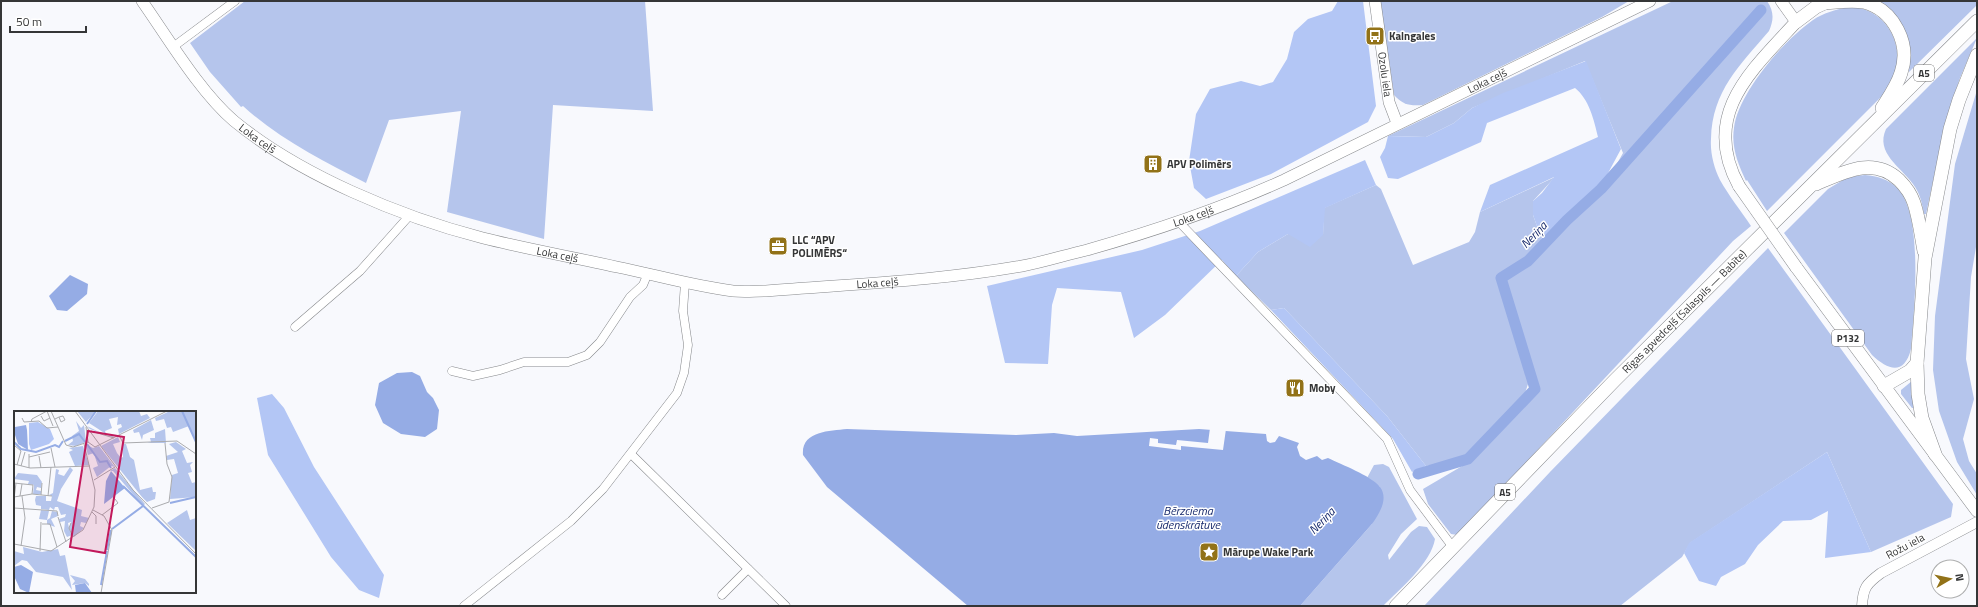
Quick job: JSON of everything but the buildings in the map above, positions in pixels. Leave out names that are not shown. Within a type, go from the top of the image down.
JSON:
[{"type":"highway","points":[[1796,22],[1826,2],[1863,2],[1884,12],[1890,19],[1897,29],[1904,50],[1901,73],[1896,85],[1872,126]]},
{"type":"highway","name":"Rīgas apvedceļš (Salaspils — Babīte)","points":[[1396,606],[1452,546],[1615,380],[1977,21]]},
{"type":"highway","points":[[1935,454],[1918,406],[1917,363],[1925,258],[1950,129],[1959,100],[1977,55]]},
{"type":"highway","points":[[1809,187],[1846,171],[1861,167],[1878,168],[1893,174],[1906,187],[1914,202],[1925,258]]},
{"type":"highway","points":[[1884,386],[1910,371],[1917,363]]},
{"type":"main road","name":"Loka ceļš","points":[[142,1],[173,47],[206,91],[233,120],[277,152],[329,180],[410,215],[482,238],[648,273],[685,283],[734,291],[766,291],[961,275],[1023,266],[1124,240],[1179,222],[1250,195],[1284,180],[1397,123],[1650,1]]},
{"type":"main road","name":"Ozolu iela","points":[[1375,1],[1389,102],[1397,123]]},
{"type":"main road","points":[[1781,1],[1796,22]]},
{"type":"main road","name":"P132","points":[[1796,22],[1749,74],[1736,95],[1726,119],[1725,139],[1727,158],[1739,186],[1796,267],[1977,511]]},
{"type":"street","points":[[173,47],[235,1]]},
{"type":"street","points":[[295,326],[360,271],[410,215]]},
{"type":"street","points":[[1179,222],[1387,439],[1410,490],[1452,546]]},
{"type":"street","points":[[452,371],[473,376],[500,370],[524,362],[568,362],[587,355],[600,342],[630,297],[643,285],[648,273]]},
{"type":"street","points":[[464,606],[571,521],[603,489],[677,393],[684,373],[688,345],[683,311],[685,283]]},
{"type":"street","points":[[630,454],[786,606]]},
{"type":"street","name":"Rožu iela","points":[[1862,606],[1863,592],[1869,582],[1881,573],[1977,522]]},
{"type":"street","points":[[722,595],[748,569]]},
{"type":"shaded area","points":[[245,1],[645,1],[653,111],[553,105],[544,239],[447,212],[461,111],[389,120],[366,183],[302,149],[271,129],[243,106],[241,107],[210,72],[190,43]]},
{"type":"shaded area","points":[[1338,1],[1363,1],[1376,106],[1368,122],[1271,174],[1206,199],[1194,188],[1189,161],[1196,114],[1210,89],[1241,81],[1260,86],[1273,82],[1287,59],[1294,32],[1308,19],[1332,11]]},
{"type":"shaded area","points":[[1380,1],[1629,1],[1602,17],[1423,105],[1410,105],[1404,103],[1394,95]]},
{"type":"shaded area","points":[[1673,1],[1767,1],[1771,8],[1772,23],[1769,31],[1738,67],[1722,93],[1716,107],[1711,139],[1714,165],[1720,180],[1751,226],[1733,241],[1458,535],[1451,534],[1428,504],[1423,489],[1469,462],[1537,390],[1507,287],[1507,279],[1529,263],[1568,222],[1601,192],[1623,153],[1585,61],[1472,108],[1454,123],[1426,137],[1388,136]]},
{"type":"shaded area","points":[[1878,1],[1977,1],[1977,5],[1909,72],[1910,50]]},
{"type":"shaded area","points":[[1847,7],[1869,11],[1886,24],[1895,43],[1897,54],[1897,65],[1892,80],[1884,94],[1767,211],[1747,180],[1746,181],[1734,149],[1733,135],[1737,114],[1744,99],[1764,68],[1789,40],[1801,29],[1821,15]]},
{"type":"shaded area","points":[[1977,38],[1960,78],[1946,120],[1926,214],[1924,214],[1920,198],[1915,187],[1891,159],[1887,152],[1884,145],[1886,129]]},
{"type":"shaded area","points":[[1586,61],[1621,149],[1600,188],[1562,222],[1543,243],[1533,215],[1533,201],[1542,193],[1554,177],[1480,212],[1490,185],[1598,137],[1593,117],[1587,104],[1575,88],[1487,123],[1481,142],[1398,179],[1388,178],[1380,157],[1385,148],[1388,136],[1426,137],[1454,123],[1472,108],[1503,93]]},
{"type":"shaded area","points":[[1977,90],[1977,241],[1971,277],[1966,359],[1974,399],[1963,439],[1969,461],[1977,474],[1977,495],[1957,462],[1939,411],[1933,370],[1935,316],[1955,164]]},
{"type":"shaded area","points":[[1365,160],[1376,185],[1325,208],[1323,235],[1310,247],[1288,234],[1258,252],[1236,276],[1222,260],[1165,315],[1134,338],[1121,292],[1057,288],[1052,305],[1048,364],[1005,363],[987,286],[1142,250],[1200,231]]},
{"type":"shaded area","points":[[1865,175],[1883,179],[1898,189],[1906,202],[1911,221],[1914,242],[1915,289],[1911,349],[1908,358],[1904,363],[1900,367],[1895,368],[1884,364],[1872,355],[1784,233],[1828,189],[1848,177]]},
{"type":"shaded area","points":[[1555,177],[1533,201],[1533,215],[1543,243],[1528,260],[1501,277],[1500,280],[1529,381],[1524,396],[1464,459],[1426,466],[1387,416],[1284,308],[1271,310],[1236,276],[1258,252],[1288,234],[1323,235],[1324,208],[1376,185],[1381,189],[1413,265],[1469,242],[1475,232],[1480,212]]},
{"type":"shaded area","points":[[1768,248],[1953,504],[1951,517],[1871,552],[1827,452],[1690,543],[1682,557],[1620,606],[1424,606],[1550,472]]},
{"type":"shaded area","points":[[1284,308],[1387,416],[1426,466],[1412,472],[1393,439],[1271,310]]},
{"type":"shaded area","points":[[1912,381],[1914,408],[1912,408],[1901,394],[1901,390]]},
{"type":"shaded area","points":[[272,394],[284,408],[314,467],[384,575],[379,598],[359,590],[331,557],[268,455],[257,398]]},
{"type":"shaded area","points":[[1827,452],[1871,552],[1825,558],[1828,511],[1811,520],[1783,521],[1758,545],[1745,564],[1721,577],[1716,586],[1699,581],[1684,553],[1689,543]]},
{"type":"shaded area","points":[[1383,464],[1389,467],[1417,519],[1401,534],[1388,555],[1389,560],[1411,532],[1419,526],[1427,527],[1435,539],[1428,557],[1406,584],[1383,606],[1300,606],[1372,524],[1380,487],[1367,478],[1374,465]]},
{"type":"water","points":[[70,275],[88,284],[87,294],[67,311],[57,310],[49,296]]},
{"type":"water","points":[[412,372],[420,376],[427,392],[433,398],[439,410],[437,429],[425,437],[401,434],[383,423],[375,405],[379,383],[397,373]]},
{"type":"water","name":"Bērzciema ūdenskrātuve","points":[[847,429],[1016,435],[1054,433],[1077,436],[1199,429],[1266,434],[1267,441],[1270,443],[1275,442],[1279,436],[1299,443],[1297,447],[1300,456],[1306,460],[1317,456],[1322,460],[1328,458],[1363,474],[1380,487],[1384,496],[1380,511],[1372,524],[1300,606],[968,606],[827,487],[803,455],[806,441],[811,437],[825,432]]},
{"type":"pier","points":[[1210,428],[1226,429],[1223,450],[1181,446],[1181,450],[1149,446],[1150,438],[1158,439],[1158,443],[1176,445],[1177,440],[1208,443]]},
{"type":"waterway","name":"Neriņa","points":[[1418,474],[1468,459],[1535,389],[1501,278],[1528,261],[1567,220],[1601,189],[1761,10]]},
{"type":"place","name":"Kalngales","points":[[1375,36]]},
{"type":"place","name":"APV Polimērs","points":[[1153,164]]},
{"type":"place","name":"LLC “APV POLIMĒRS“","points":[[778,246]]},
{"type":"place","name":"Moby","points":[[1295,388]]},
{"type":"place","name":"Mārupe Wake Park","points":[[1209,552]]}]
